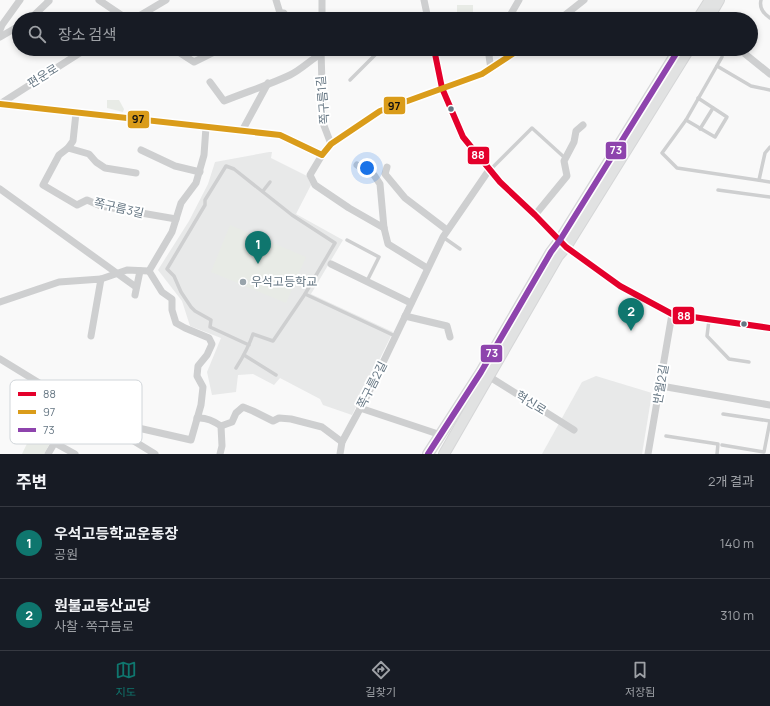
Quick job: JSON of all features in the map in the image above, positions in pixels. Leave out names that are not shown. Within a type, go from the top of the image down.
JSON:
[{"type":"street","points":[[1,26],[20,0]]},
{"type":"street","points":[[37,12],[48,0]]},
{"type":"street","points":[[99,0],[117,12]]},
{"type":"street","points":[[146,12],[166,0]]},
{"type":"street","points":[[276,0],[280,12]]},
{"type":"street","points":[[322,0],[322,12]]},
{"type":"street","points":[[424,0],[427,12]]},
{"type":"street","points":[[512,12],[519,0]]},
{"type":"street","points":[[569,12],[584,0]]},
{"type":"street","points":[[705,12],[710,0]]},
{"type":"street","points":[[708,12],[719,0]]},
{"type":"street","points":[[0,36],[12,30]]},
{"type":"street","name":"편운로","points":[[0,104],[75,56]]},
{"type":"street","points":[[185,56],[194,62],[206,56]]},
{"type":"street","name":"쪽구름1길","points":[[210,82],[224,101],[290,75],[306,65],[315,56]]},
{"type":"street","name":"쪽구름1길","points":[[321,56],[323,123],[331,144]]},
{"type":"street","points":[[435,56],[442,88],[463,137],[500,182],[563,244],[620,286],[672,314],[770,328]]},
{"type":"street","points":[[489,56],[491,69]]},
{"type":"street","name":"쪽구름1길","points":[[322,155],[331,144],[380,111],[482,74],[510,56]]},
{"type":"street","points":[[444,454],[485,374],[558,256],[563,244],[675,56]]},
{"type":"street","points":[[563,244],[684,56]]},
{"type":"street","points":[[748,56],[770,74]]},
{"type":"street","points":[[242,131],[268,83]]},
{"type":"street","points":[[0,104],[280,135],[322,155],[310,175],[315,185],[349,208],[384,228]]},
{"type":"street","name":"쪽구름3길","points":[[76,113],[73,141],[68,148],[59,155],[43,185],[77,205],[87,200],[101,206],[176,219]]},
{"type":"street","points":[[535,215],[567,176],[564,161],[574,142],[576,131],[583,124]]},
{"type":"street","points":[[149,271],[172,232],[181,203],[196,183],[204,154],[206,127]]},
{"type":"street","points":[[68,148],[89,154],[96,162],[105,168],[136,173]]},
{"type":"street","points":[[141,150],[175,166],[200,172]]},
{"type":"street","points":[[358,165],[374,175],[380,184],[384,228],[388,244],[428,268]]},
{"type":"street","points":[[387,167],[385,174],[406,198],[447,230]]},
{"type":"street","name":"쪽구름2길","points":[[340,454],[342,442],[443,237],[489,170]]},
{"type":"street","points":[[0,189],[136,287]]},
{"type":"street","points":[[330,264],[411,303]]},
{"type":"street","points":[[0,302],[59,282],[101,279],[127,270],[149,271]]},
{"type":"street","points":[[134,295],[140,271]]},
{"type":"street","points":[[142,429],[191,440],[203,387],[197,376],[198,366],[207,355],[212,344],[210,338],[176,323],[172,310],[172,299],[162,292],[149,271]]},
{"type":"street","points":[[91,336],[101,279]]},
{"type":"street","name":"반월2길","points":[[648,454],[661,386],[672,314]]},
{"type":"street","points":[[405,316],[448,326],[450,337]]},
{"type":"street","points":[[0,359],[34,380]]},
{"type":"street","points":[[428,454],[476,378],[485,374]]},
{"type":"street","name":"혁신로","points":[[485,374],[574,430]]},
{"type":"street","points":[[661,386],[770,405]]},
{"type":"street","points":[[221,426],[232,422],[236,413],[243,407],[273,421],[279,418],[291,419],[322,427],[342,442]]},
{"type":"street","points":[[360,408],[440,435]]},
{"type":"street","points":[[197,418],[204,417],[221,426]]},
{"type":"street","points":[[220,454],[222,446],[221,426]]},
{"type":"street","points":[[48,454],[54,444]]},
{"type":"street","points":[[57,444],[75,454]]},
{"type":"street","points":[[138,444],[155,454]]},
{"type":"lane","points":[[762,0],[760,2],[762,10],[770,18]]},
{"type":"lane","points":[[350,80],[374,56]]},
{"type":"lane","points":[[722,57],[686,120],[662,153],[677,168],[770,182]]},
{"type":"lane","points":[[717,66],[750,86],[770,90]]},
{"type":"lane","points":[[686,120],[715,138],[727,118],[698,98]]},
{"type":"lane","points":[[700,129],[713,108]]},
{"type":"lane","points":[[489,170],[532,128],[566,158]]},
{"type":"lane","points":[[759,180],[765,153],[770,147]]},
{"type":"lane","points":[[236,368],[249,345],[253,334],[273,341],[305,294],[335,243],[292,215],[234,169],[226,166],[205,200],[205,205],[167,269],[174,276],[181,292],[191,307],[211,320],[210,327],[249,345]]},
{"type":"lane","points":[[263,191],[270,182]]},
{"type":"lane","points":[[718,190],[770,197]]},
{"type":"lane","points":[[443,237],[460,249]]},
{"type":"lane","points":[[347,240],[379,257],[367,281]]},
{"type":"lane","points":[[305,294],[395,336]]},
{"type":"lane","points":[[709,319],[707,336],[729,360],[749,362]]},
{"type":"lane","points":[[244,355],[276,375]]},
{"type":"lane","points":[[722,445],[764,452],[770,421],[723,414]]},
{"type":"lane","points":[[666,436],[718,444],[717,454]]},
{"type":"lane","points":[[743,454],[744,449]]},
{"type":"shaded area","points":[[457,5],[473,5],[473,12],[457,12]]},
{"type":"shaded area","points":[[107,100],[119,100],[124,109],[123,112],[107,108]]},
{"type":"shaded area","name":"우석고등학교","points":[[272,152],[271,158],[307,176],[311,185],[296,214],[343,240],[311,294],[393,332],[352,415],[323,405],[320,399],[280,378],[274,385],[253,374],[238,375],[236,392],[212,395],[207,372],[221,338],[190,326],[182,301],[158,270],[189,221],[208,184],[215,162]]},
{"type":"shaded area","points":[[230,225],[306,257],[286,303],[211,272]]},
{"type":"shaded area","points":[[596,376],[652,393],[642,454],[542,454],[582,382]]},
{"type":"shaded area","points":[[27,444],[49,444],[44,454],[22,454]]},
{"type":"transit line","name":"88","points":[[435,56],[442,88],[463,137],[500,182],[566,247],[620,286],[672,314],[770,328]]},
{"type":"transit line","name":"97","points":[[0,104],[280,135],[322,155],[331,144],[380,111],[482,74],[509,56]]},
{"type":"transit line","name":"73","points":[[428,454],[481,372],[551,252],[560,240],[675,56]]},
{"type":"place","name":"우석고등학교운동장","points":[[258,264]]},
{"type":"place","name":"우석고등학교","points":[[243,282]]},
{"type":"place","name":"원불교동산교당","points":[[631,331]]}]
